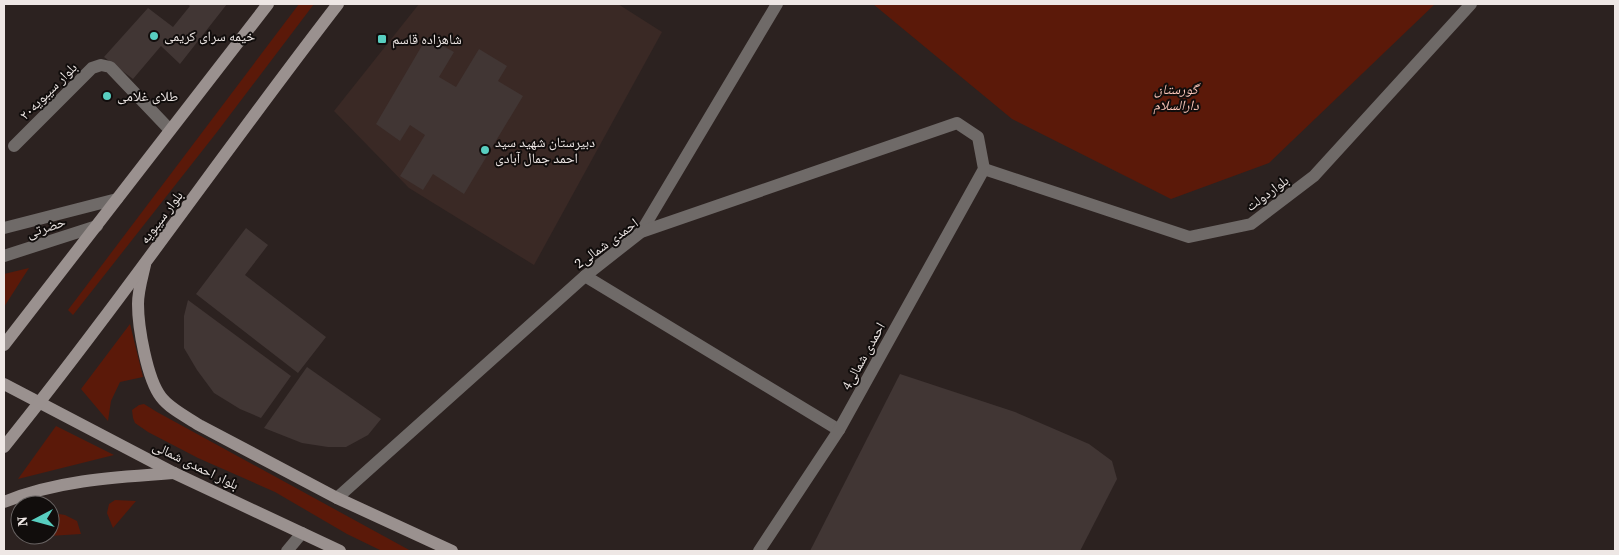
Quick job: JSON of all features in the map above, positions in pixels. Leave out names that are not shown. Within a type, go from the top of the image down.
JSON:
[{"type":"main road","points":[[4,345],[268,4]]},
{"type":"main road","name":"بلوار سیبویه","points":[[4,446],[40,402],[338,4]]},
{"type":"main road","points":[[145,263],[138,303],[140,326],[152,381],[162,399],[199,425],[338,498],[452,551]]},
{"type":"main road","name":"بلوار احمدی شمالی","points":[[4,384],[174,473],[340,551]]},
{"type":"main road","points":[[4,502],[26,493],[97,479],[174,473]]},
{"type":"street","points":[[641,232],[777,4]]},
{"type":"street","name":"بلواردولت","points":[[984,169],[1189,237],[1251,224],[1314,176],[1471,4]]},
{"type":"street","name":"بلوار سیبویه۲۰","points":[[14,146],[92,68],[101,65],[110,67],[170,130]]},
{"type":"street","name":"2احمدی شمالی","points":[[338,498],[585,276],[641,232],[957,123],[978,137],[984,169]]},
{"type":"street","name":"4احمدی شمالی","points":[[759,551],[839,430],[984,169]]},
{"type":"street","points":[[4,228],[117,199]]},
{"type":"street","name":"حضرتی","points":[[4,256],[97,226]]},
{"type":"street","points":[[585,276],[839,430]]},
{"type":"street","points":[[287,551],[302,533]]},
{"type":"shaded area","name":"دبیرستان شهید سید احمد جمال آبادی","points":[[419,4],[618,4],[662,32],[534,265],[409,188],[334,111]]},
{"type":"green space","points":[[299,4],[314,4],[217,132],[73,315],[68,310]]},
{"type":"green space","name":"گورستان دارالسلام","points":[[873,4],[1435,4],[1269,163],[1171,199],[1012,119]]},
{"type":"green space","points":[[29,268],[4,307],[4,274]]},
{"type":"green space","points":[[130,324],[143,377],[120,382],[111,401],[108,421],[81,389]]},
{"type":"green space","points":[[144,404],[411,551],[382,551],[347,534],[275,492],[198,458],[148,432],[135,423],[133,418],[132,410]]},
{"type":"green space","points":[[56,426],[114,455],[18,479]]},
{"type":"green space","points":[[115,500],[136,501],[113,528],[107,513],[109,504]]},
{"type":"green space","points":[[60,514],[77,521],[81,534],[60,535]]},
{"type":"building","name":"خیمه سرای کریمی","points":[[187,4],[227,4],[180,64],[161,46],[133,79],[104,57],[148,8],[173,27],[190,6]]},
{"type":"building","points":[[427,37],[454,52],[439,77],[456,87],[479,49],[507,66],[498,81],[523,96],[464,194],[433,174],[423,190],[400,176],[425,135],[410,125],[400,141],[376,124]]},
{"type":"building","points":[[246,228],[268,245],[245,275],[326,337],[298,373],[196,294]]},
{"type":"building","points":[[188,300],[291,376],[261,418],[240,409],[214,393],[197,370],[184,348],[184,316]]},
{"type":"building","points":[[307,367],[381,419],[368,435],[346,447],[328,447],[302,443],[264,428]]},
{"type":"building","points":[[900,374],[1015,412],[1089,444],[1112,461],[1117,479],[1080,551],[810,551]]},
{"type":"place","name":"خیمه سرای کریمی","points":[[154,36]]},
{"type":"place","name":"شاهزاده قاسم","points":[[382,39]]},
{"type":"place","name":"طلای غلامی","points":[[107,96]]},
{"type":"place","name":"دبیرستان شهید سید احمد جمال آبادی","points":[[485,150]]}]
